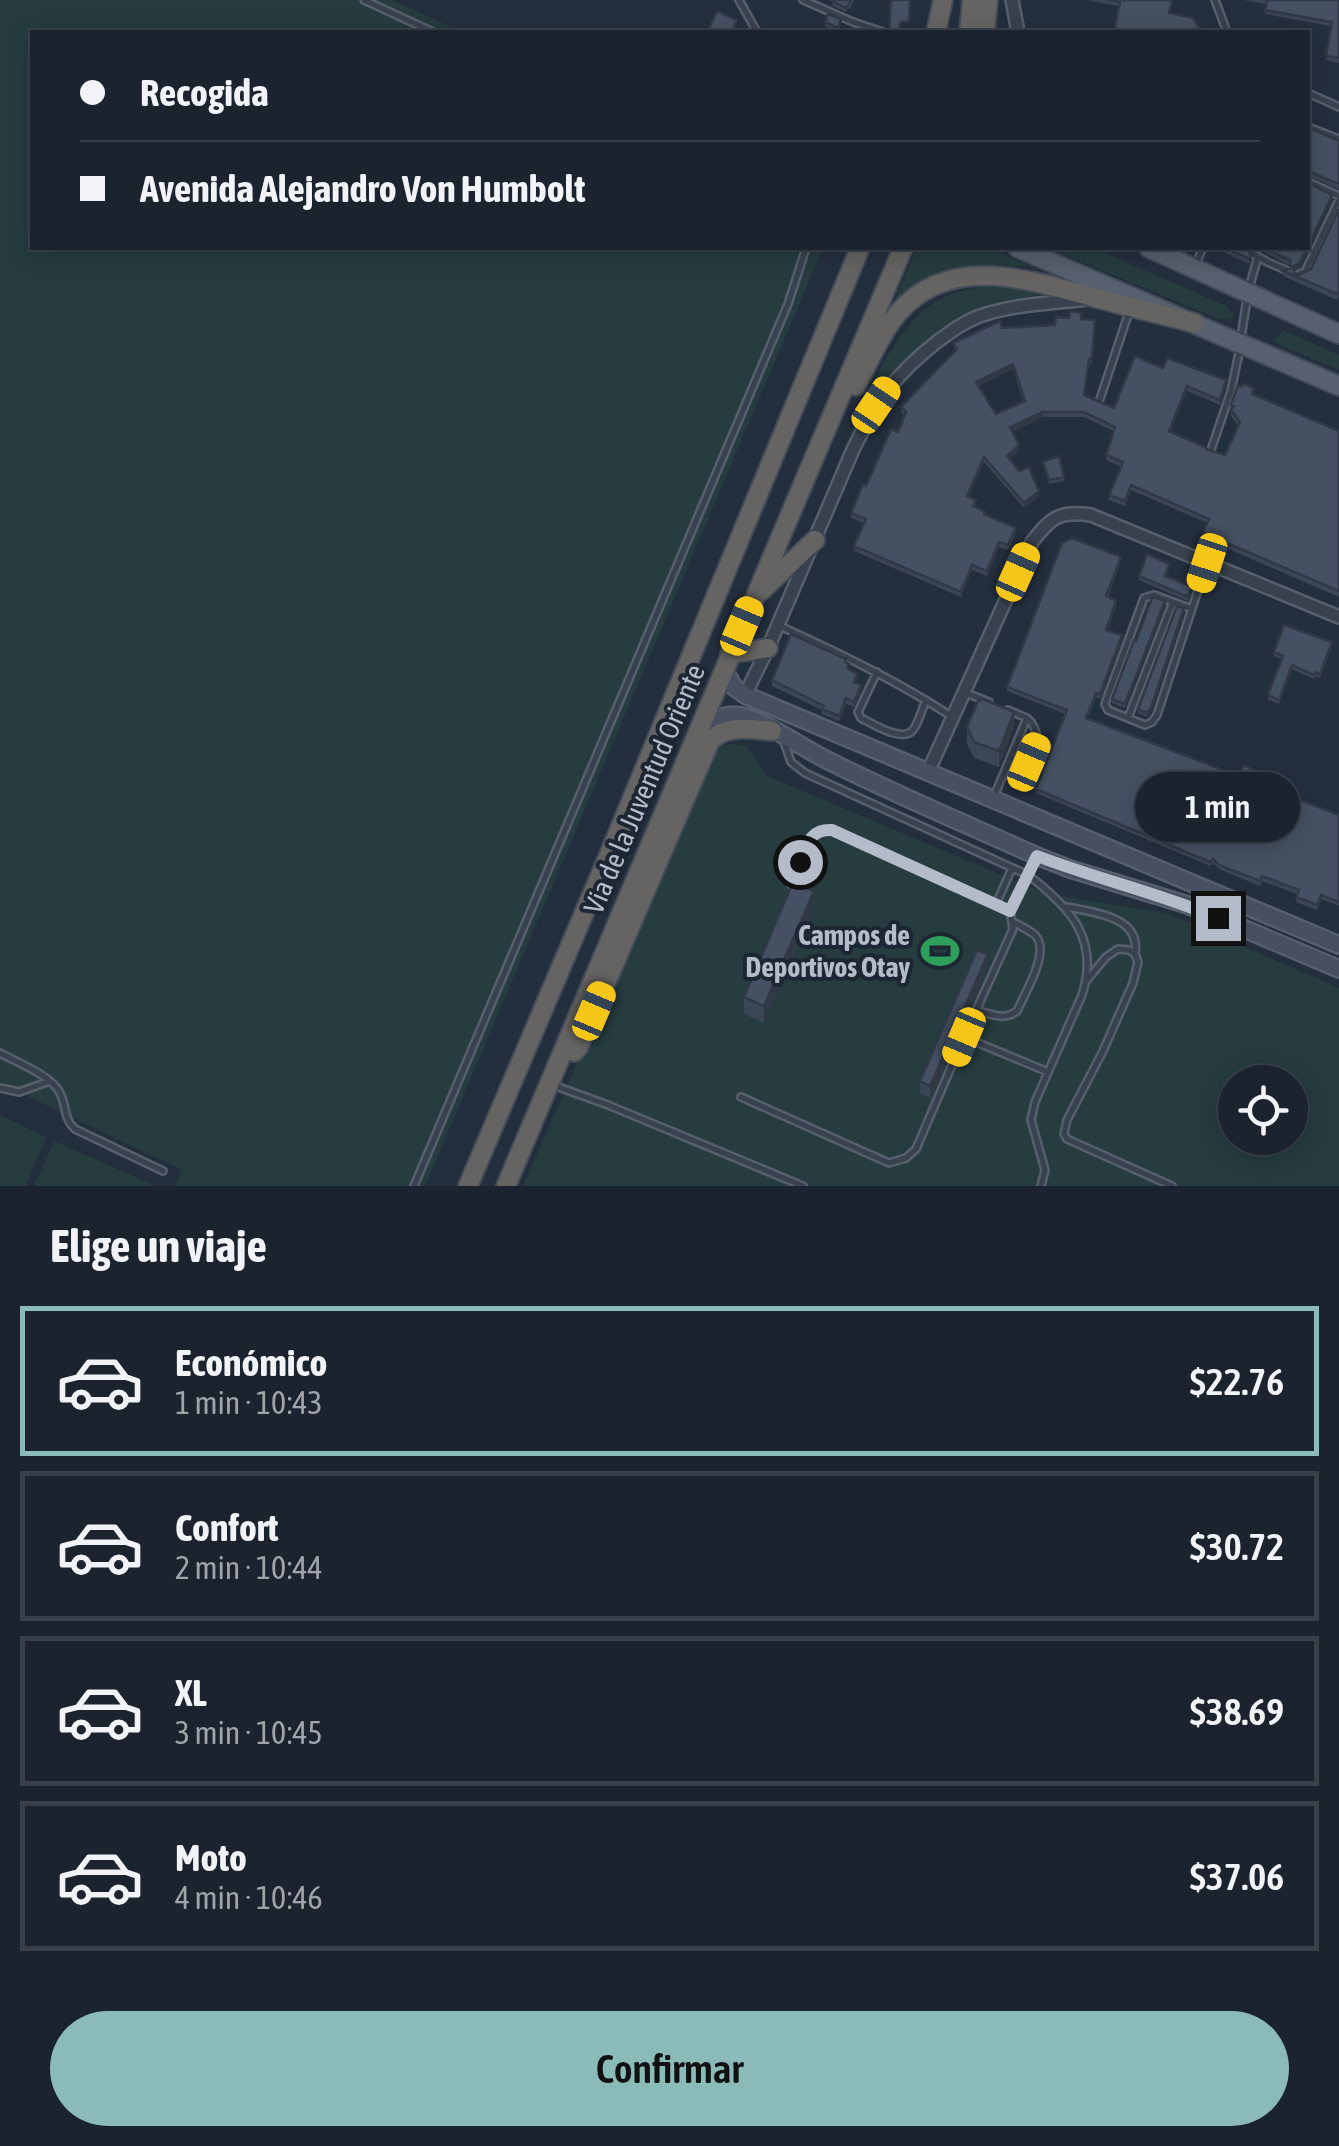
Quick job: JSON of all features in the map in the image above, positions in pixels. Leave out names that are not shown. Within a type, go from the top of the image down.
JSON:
[{"type":"highway","points":[[938,26],[940,0]]},
{"type":"highway","points":[[985,30],[988,0]]},
{"type":"highway","name":"Via de la Juventud Oriente","points":[[468,1186],[859,250]]},
{"type":"highway","name":"Via de la Juventud Oriente","points":[[506,1186],[903,250]]},
{"type":"highway","points":[[808,474],[889,326],[908,303],[941,284],[972,276],[1005,276],[1047,283],[1096,298],[1132,302],[1194,322]]},
{"type":"highway","points":[[754,598],[815,540]]},
{"type":"highway","points":[[727,662],[768,648]]},
{"type":"highway","points":[[553,1077],[578,1048],[710,741],[719,732],[732,729],[777,734]]},
{"type":"main road","points":[[1022,250],[1132,302]]},
{"type":"main road","points":[[1164,251],[1339,334]]},
{"type":"main road","points":[[1194,322],[1339,386]]},
{"type":"main road","points":[[727,662],[734,687],[745,695],[1339,945]]},
{"type":"main road","points":[[698,734],[714,720],[741,716],[898,794],[1037,856],[1188,906],[1339,969]]},
{"type":"street","points":[[1012,0],[1018,30]]},
{"type":"street","points":[[745,695],[866,424],[892,382],[917,357],[959,326],[986,314],[1096,298]]},
{"type":"street","points":[[928,772],[1032,542],[1060,514],[1091,515],[1339,617]]},
{"type":"lane","points":[[364,0],[429,30]]},
{"type":"lane","points":[[739,0],[756,30]]},
{"type":"lane","points":[[803,0],[877,30]]},
{"type":"lane","points":[[1215,0],[1226,30]]},
{"type":"lane","points":[[1310,95],[1339,107]]},
{"type":"lane","points":[[1310,128],[1339,139]]},
{"type":"lane","points":[[1298,274],[1305,272],[1339,198],[1310,183]]},
{"type":"lane","points":[[414,1186],[788,304],[805,250]]},
{"type":"lane","points":[[1194,268],[1202,250]]},
{"type":"lane","points":[[1253,250],[1258,257],[1286,270]]},
{"type":"lane","points":[[1211,450],[1231,391],[1258,257]]},
{"type":"lane","points":[[1100,399],[1132,302]]},
{"type":"lane","points":[[1192,610],[1154,595],[1144,598],[1105,704],[1108,710],[1144,724],[1157,715],[1192,610],[1207,563]]},
{"type":"lane","points":[[1128,718],[1173,602]]},
{"type":"lane","points":[[777,625],[877,672],[952,717]]},
{"type":"lane","points":[[877,672],[858,712],[860,718],[898,734],[908,734],[926,699]]},
{"type":"lane","points":[[964,692],[1028,718],[1037,729],[1038,741],[1020,783]]},
{"type":"lane","points":[[992,800],[1028,718]]},
{"type":"lane","points":[[777,734],[791,762],[805,773],[1028,875],[1076,921],[1088,953],[1087,980]]},
{"type":"lane","points":[[741,1098],[889,1163],[898,1162],[916,1149],[1013,929],[1010,911],[832,830],[821,830],[808,840],[792,885]]},
{"type":"lane","points":[[1010,911],[1037,856]]},
{"type":"lane","points":[[996,904],[1012,868]]},
{"type":"lane","points":[[1064,906],[1096,912],[1128,926],[1137,943],[1138,962],[1104,1051],[1067,1120],[1064,1134],[1067,1139],[1172,1186]]},
{"type":"lane","points":[[976,1010],[1010,1016],[1017,1010],[1040,957],[1041,945],[1035,935],[1014,922]]},
{"type":"lane","points":[[1041,1186],[1045,1170],[1030,1120],[1035,1102],[1087,980],[1118,949],[1135,954]]},
{"type":"lane","points":[[964,1037],[1048,1072]]},
{"type":"lane","points":[[0,1053],[50,1080],[62,1096],[68,1123],[75,1130],[164,1172]]},
{"type":"lane","points":[[553,1077],[608,1105],[803,1186]]},
{"type":"lane","points":[[0,1088],[19,1092],[50,1080]]},
{"type":"green space","points":[[0,0],[392,0],[458,30],[30,30],[30,250],[822,250],[425,1186],[175,1186],[182,1170],[0,1083]]},
{"type":"green space","points":[[916,250],[994,250],[1032,267],[999,265],[968,269],[883,327]]},
{"type":"green space","points":[[1053,250],[1099,250],[1226,306],[1233,314],[1233,319],[1219,319]]},
{"type":"green space","points":[[1014,285],[1037,291],[1035,300],[978,309],[942,328],[888,380],[867,413],[820,510],[853,426],[900,337],[939,300],[957,292]]},
{"type":"green space","points":[[1283,330],[1339,355],[1339,370],[1273,342]]},
{"type":"green space","name":"Campos de Deportivos Otay","points":[[717,746],[747,746],[767,776],[1044,893],[1166,913],[1339,988],[1339,1186],[523,1186]]},
{"type":"green space","points":[[0,1115],[46,1137],[26,1186],[0,1186]]},
{"type":"green space","points":[[54,1141],[156,1186],[34,1186]]},
{"type":"building","points":[[834,0],[852,0],[846,8]]},
{"type":"building","points":[[891,0],[910,0],[909,22],[901,22],[899,30],[889,30]]},
{"type":"building","points":[[1108,0],[1172,0],[1169,13],[1193,18],[1201,30],[1114,30],[1120,2]]},
{"type":"building","points":[[1267,0],[1339,0],[1339,58],[1326,56],[1332,22],[1265,10]]},
{"type":"building","points":[[717,11],[737,20],[734,27],[741,30],[708,30]]},
{"type":"building","points":[[828,14],[841,19],[838,28],[825,22]]},
{"type":"building","points":[[1310,128],[1339,141],[1339,184],[1310,172]]},
{"type":"building","points":[[1310,184],[1332,195],[1310,243]]},
{"type":"building","points":[[1339,209],[1337,294],[1283,271],[1291,268],[1290,260],[1268,250],[1306,250],[1293,267],[1294,273],[1299,275],[1311,269]]},
{"type":"building","points":[[1230,250],[1248,250],[1250,259]]},
{"type":"building","points":[[1070,311],[1081,313],[1081,319],[1095,320],[1084,395],[1114,408],[1135,356],[1163,368],[1167,358],[1226,380],[1220,400],[1187,386],[1169,431],[1208,450],[1225,455],[1240,422],[1231,405],[1238,385],[1244,384],[1254,388],[1252,394],[1339,431],[1339,591],[1203,533],[1209,519],[1131,485],[1125,501],[1109,495],[1123,462],[1106,455],[1115,427],[1084,412],[1043,412],[1010,427],[1019,445],[1007,456],[1019,471],[1029,467],[1039,491],[1024,503],[984,457],[967,496],[976,500],[973,506],[984,514],[1016,528],[1008,545],[999,542],[987,571],[972,565],[961,592],[854,546],[866,519],[851,513],[863,484],[866,486],[891,429],[898,432],[906,412],[901,407],[957,349],[953,343],[1000,321],[1002,328],[1055,325],[1056,317],[1069,318]],"holes":[[[1013,364],[1025,401],[996,414],[976,382]]]},
{"type":"building","points":[[1059,456],[1064,477],[1049,480],[1043,462]]},
{"type":"building","points":[[1072,538],[1121,557],[1106,596],[1116,601],[1106,630],[1122,635],[1100,694],[1096,693],[1086,718],[1239,776],[1244,765],[1254,770],[1249,780],[1339,815],[1339,902],[1321,895],[1317,905],[1296,897],[1299,890],[1262,876],[1260,881],[1213,859],[1210,862],[1036,789],[1067,710],[1007,687],[1062,543]]},
{"type":"building","points":[[1147,554],[1169,564],[1165,576],[1191,586],[1188,597],[1139,576]]},
{"type":"building","points":[[1154,597],[1165,601],[1125,704],[1112,699]]},
{"type":"building","points":[[1177,606],[1184,608],[1147,713],[1138,709]]},
{"type":"building","points":[[1284,625],[1332,642],[1320,674],[1292,665],[1279,700],[1268,695],[1283,656],[1274,652]]},
{"type":"building","points":[[791,634],[846,659],[847,668],[857,674],[854,682],[861,685],[854,702],[846,698],[839,716],[772,680]]},
{"type":"building","points":[[983,699],[1014,712],[999,751],[974,742],[967,727],[978,701]]},
{"type":"building","points":[[793,882],[814,891],[764,1006],[744,997]]},
{"type":"building","points":[[977,950],[988,954],[930,1086],[920,1081]]},
{"type":"place","name":"Campos de Deportivos Otay","points":[[940,951]]},
{"type":"route","points":[[800,862],[815,832],[832,830],[1010,911],[1037,856],[1218,918]]}]
